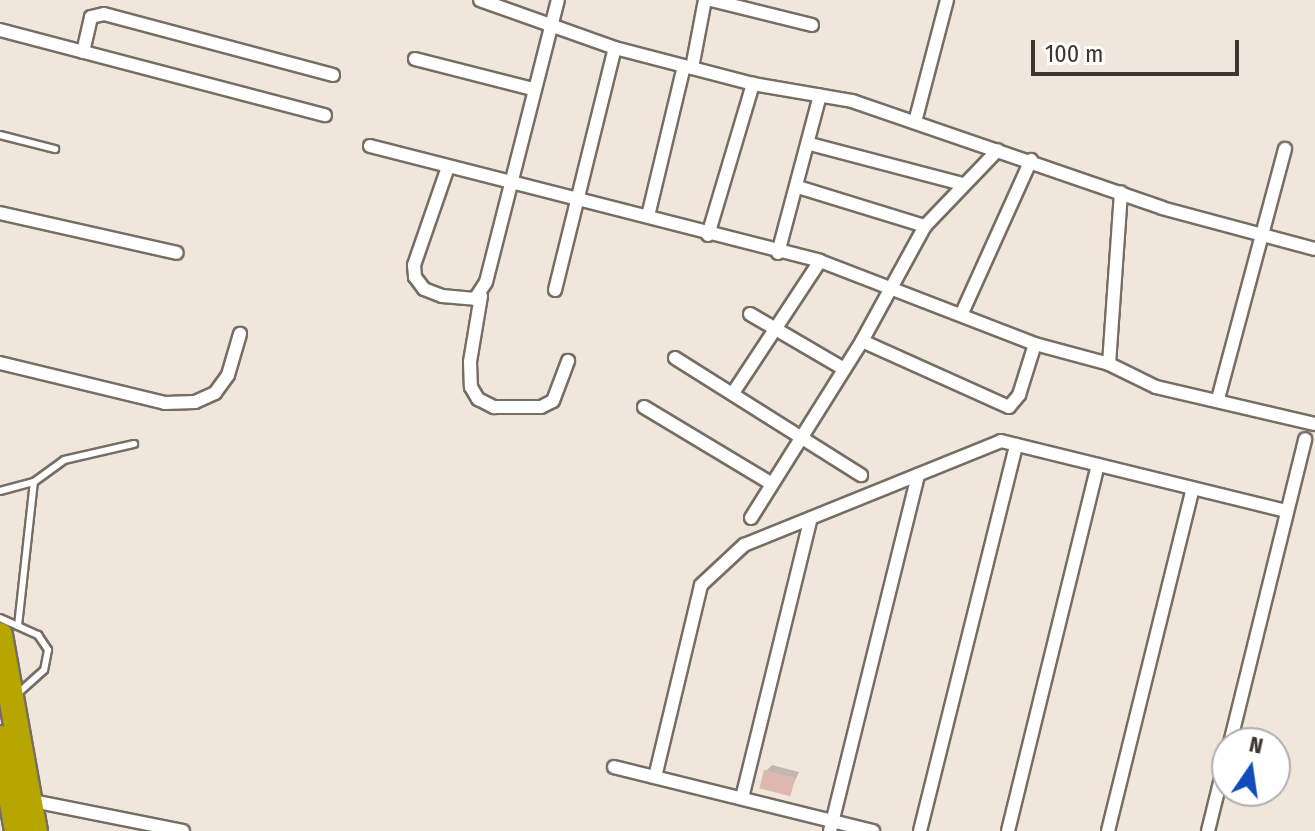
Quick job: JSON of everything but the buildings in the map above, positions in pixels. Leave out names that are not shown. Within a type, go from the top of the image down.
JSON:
[{"type":"highway","points":[[9,631],[13,792],[17,831]]},
{"type":"highway","points":[[0,738],[13,792],[35,831]]},
{"type":"street","points":[[480,0],[615,48],[753,84],[820,95],[915,122],[1259,236],[1315,249]]},
{"type":"street","points":[[558,0],[481,296],[470,362],[471,387],[478,399],[494,407],[541,407],[553,401],[568,361]]},
{"type":"street","points":[[648,216],[708,0],[812,25]]},
{"type":"street","points":[[915,122],[947,0]]},
{"type":"street","points":[[83,52],[91,17],[104,14],[333,75]]},
{"type":"street","points":[[0,30],[325,115]]},
{"type":"street","points":[[555,290],[615,48]]},
{"type":"street","points":[[415,59],[533,89]]},
{"type":"street","points":[[708,235],[753,84]]},
{"type":"street","points":[[778,253],[810,144],[820,95]]},
{"type":"street","points":[[810,144],[963,184]]},
{"type":"street","points":[[370,146],[648,216],[778,253],[820,261],[962,313],[1035,344],[1109,364],[1156,387],[1315,424]]},
{"type":"street","points":[[1218,399],[1259,236],[1285,149]]},
{"type":"street","points":[[751,518],[862,341],[925,226],[998,150]]},
{"type":"street","points":[[962,313],[1031,160]]},
{"type":"street","points":[[448,167],[414,265],[415,277],[424,289],[442,296],[481,296]]},
{"type":"street","points":[[798,187],[925,226]]},
{"type":"street","points":[[1109,364],[1121,192]]},
{"type":"street","points":[[0,213],[177,253]]},
{"type":"street","points":[[733,393],[820,261]]},
{"type":"street","points":[[750,314],[844,369]]},
{"type":"street","points":[[0,363],[165,403],[195,402],[215,393],[228,375],[240,334]]},
{"type":"street","points":[[862,341],[1009,407],[1019,395],[1035,344]]},
{"type":"street","points":[[675,358],[861,475]]},
{"type":"street","points":[[644,407],[772,484]]},
{"type":"street","points":[[1234,727],[1305,439]]},
{"type":"street","points":[[655,777],[701,585],[744,545],[1001,441],[1287,511]]},
{"type":"street","points":[[920,831],[1016,445]]},
{"type":"street","points":[[1008,831],[1098,465]]},
{"type":"street","points":[[831,826],[918,475]]},
{"type":"street","points":[[1108,831],[1193,488]]},
{"type":"street","points":[[742,798],[811,518]]},
{"type":"street","points":[[614,767],[742,798],[831,826],[873,831]]},
{"type":"street","points":[[13,792],[183,831]]},
{"type":"street","points":[[1208,831],[1214,807]]},
{"type":"lane","points":[[0,135],[55,149]]},
{"type":"lane","points":[[0,491],[34,482],[64,460],[134,444]]},
{"type":"lane","points":[[9,631],[34,482]]},
{"type":"lane","points":[[0,618],[9,631],[38,635],[48,660],[38,678],[11,701]]}]
